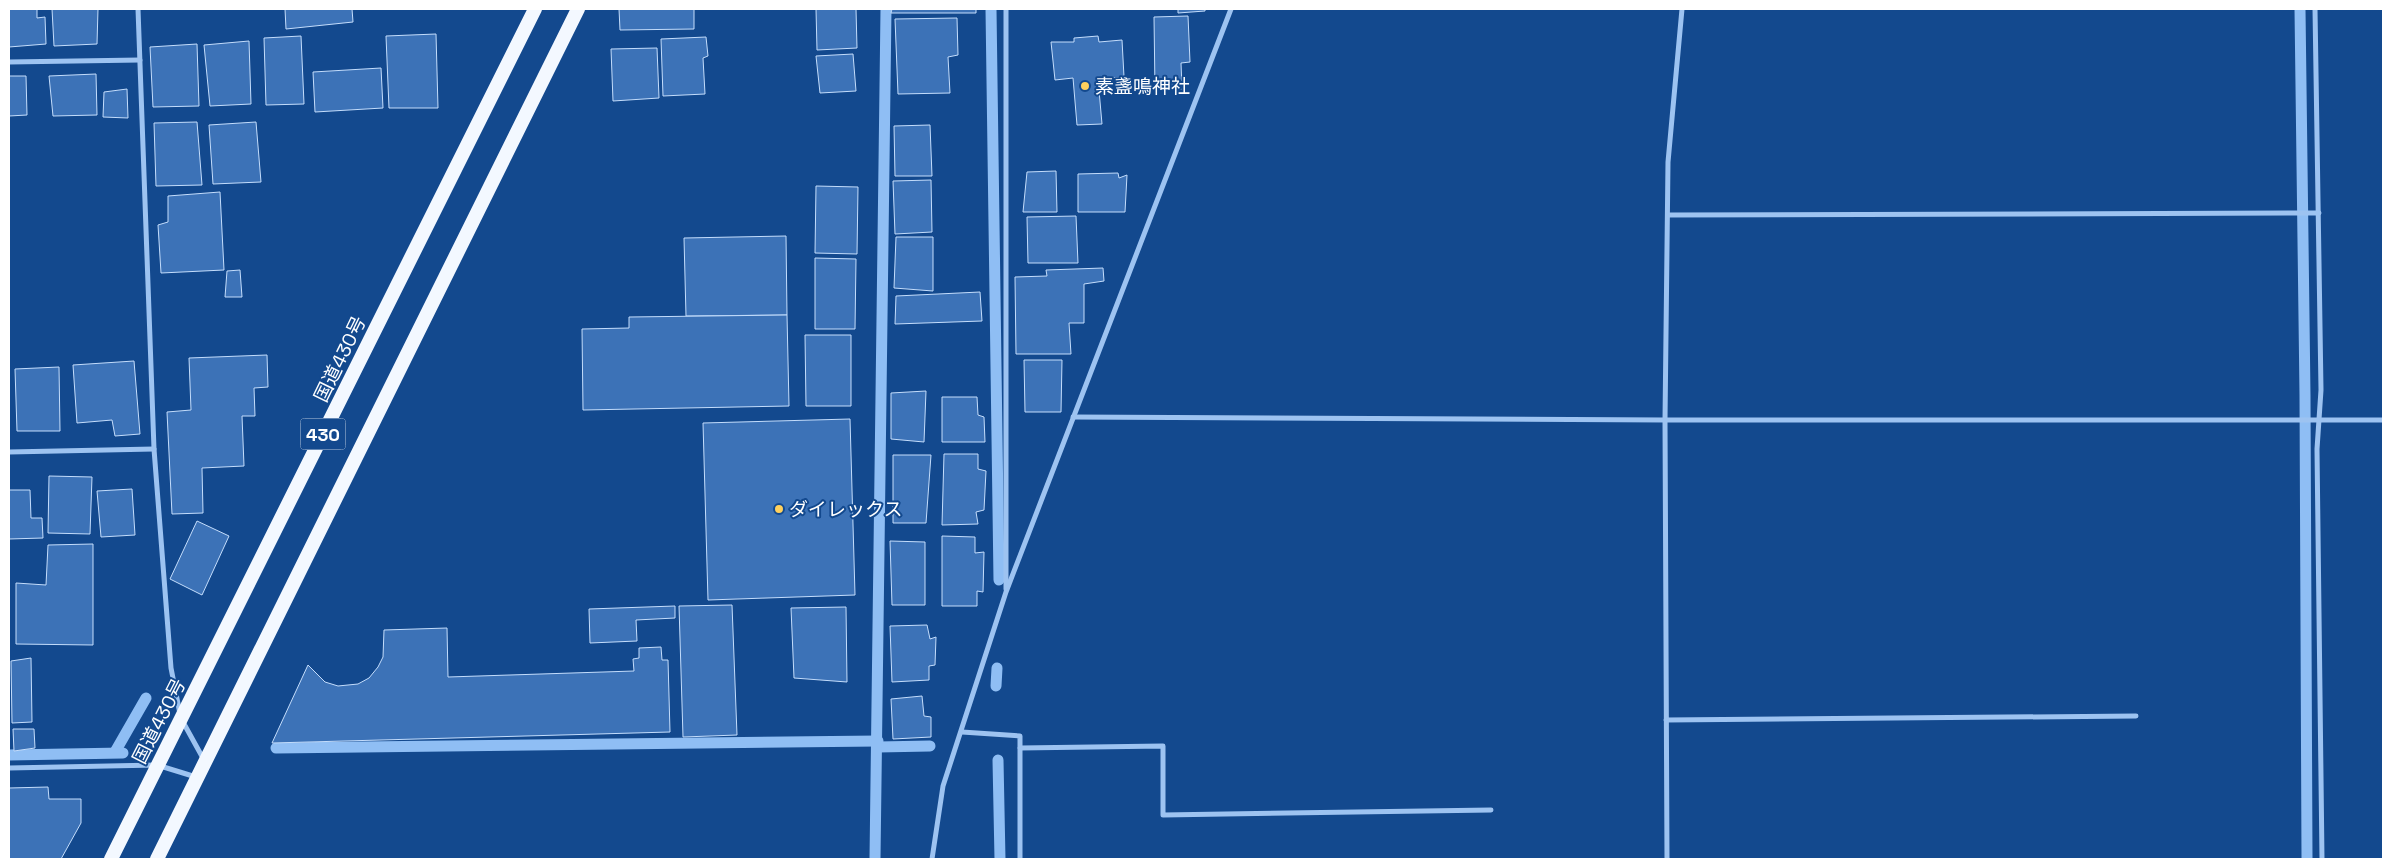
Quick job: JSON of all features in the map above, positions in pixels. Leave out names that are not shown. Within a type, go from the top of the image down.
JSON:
[{"type":"highway","name":"国道430号","points":[[111,859],[535,9]]},
{"type":"highway","name":"430","points":[[157,859],[578,9]]},
{"type":"street","points":[[138,9],[154,449],[171,668],[181,719],[205,762]]},
{"type":"street","points":[[1006,9],[1006,592]]},
{"type":"street","points":[[932,859],[943,786],[1006,592],[1231,9]]},
{"type":"street","points":[[1667,859],[1666,420],[1668,162],[1682,9]]},
{"type":"street","points":[[2314,9],[2321,390],[2319,420],[2322,859]]},
{"type":"street","points":[[9,62],[140,60]]},
{"type":"street","points":[[1668,215],[2318,213]]},
{"type":"street","points":[[1074,418],[2383,420]]},
{"type":"street","points":[[9,452],[154,449]]},
{"type":"street","points":[[1666,720],[2136,716]]},
{"type":"street","points":[[962,732],[1020,736],[1020,859]]},
{"type":"street","points":[[1020,748],[1163,746],[1164,814],[1491,810]]},
{"type":"street","points":[[9,768],[157,765],[197,778]]},
{"type":"building","points":[[9,9],[37,9],[37,18],[45,17],[46,44],[9,47]]},
{"type":"building","points":[[52,9],[98,9],[97,44],[54,46]]},
{"type":"building","points":[[285,9],[352,9],[353,22],[286,29]]},
{"type":"building","points":[[619,9],[694,9],[694,29],[620,30]]},
{"type":"building","points":[[816,9],[856,9],[857,48],[817,50]]},
{"type":"building","points":[[892,9],[976,9],[976,13],[891,13]]},
{"type":"building","points":[[1178,9],[1205,9],[1205,11],[1178,13]]},
{"type":"building","points":[[1188,16],[1190,62],[1181,63],[1182,89],[1155,90],[1154,17]]},
{"type":"building","points":[[957,18],[958,55],[948,57],[950,93],[898,94],[895,19]]},
{"type":"building","points":[[436,34],[438,108],[389,108],[386,36]]},
{"type":"building","points":[[301,36],[304,104],[266,105],[264,38]]},
{"type":"building","points":[[1098,36],[1099,42],[1122,40],[1124,77],[1098,79],[1102,124],[1077,125],[1073,78],[1055,80],[1051,42],[1074,42],[1074,38]]},
{"type":"building","points":[[706,37],[708,56],[703,58],[705,94],[663,96],[661,39]]},
{"type":"building","points":[[249,41],[251,104],[210,106],[204,45]]},
{"type":"building","points":[[197,44],[199,106],[153,107],[150,47]]},
{"type":"building","points":[[657,48],[659,98],[613,101],[611,49]]},
{"type":"building","points":[[853,54],[856,91],[820,93],[816,56]]},
{"type":"building","points":[[381,68],[383,108],[315,112],[313,72]]},
{"type":"building","points":[[96,74],[97,115],[53,116],[49,76]]},
{"type":"building","points":[[9,76],[26,76],[27,115],[9,116]]},
{"type":"building","points":[[127,89],[128,118],[103,117],[104,92]]},
{"type":"building","points":[[197,122],[202,185],[156,186],[154,123]]},
{"type":"building","points":[[256,122],[261,182],[213,184],[209,125]]},
{"type":"building","points":[[930,125],[932,176],[895,176],[894,126]]},
{"type":"building","points":[[1056,171],[1057,212],[1023,212],[1027,172]]},
{"type":"building","points":[[1118,173],[1119,178],[1127,175],[1125,212],[1078,212],[1078,174]]},
{"type":"building","points":[[931,180],[932,232],[895,234],[893,181]]},
{"type":"building","points":[[816,186],[858,187],[857,254],[815,253]]},
{"type":"building","points":[[220,192],[224,270],[161,273],[158,225],[168,222],[168,196]]},
{"type":"building","points":[[1076,216],[1078,263],[1028,263],[1027,217]]},
{"type":"building","points":[[786,236],[787,315],[686,316],[684,238]]},
{"type":"building","points":[[896,237],[933,237],[933,291],[894,288]]},
{"type":"building","points":[[815,258],[856,259],[855,329],[815,329]]},
{"type":"building","points":[[1103,268],[1104,281],[1084,284],[1084,323],[1069,323],[1071,354],[1016,354],[1015,277],[1047,276],[1046,270]]},
{"type":"building","points":[[240,270],[242,297],[225,297],[227,271]]},
{"type":"building","points":[[980,292],[982,321],[895,324],[896,296]]},
{"type":"building","points":[[787,315],[789,406],[583,410],[582,329],[629,328],[629,317]]},
{"type":"building","points":[[805,335],[851,335],[851,406],[806,406]]},
{"type":"building","points":[[267,355],[268,387],[254,388],[255,416],[242,416],[244,466],[202,468],[203,513],[172,514],[167,412],[191,410],[189,358]]},
{"type":"building","points":[[1024,360],[1062,360],[1061,412],[1025,412]]},
{"type":"building","points":[[134,361],[140,434],[115,436],[112,420],[77,423],[73,365]]},
{"type":"building","points":[[59,367],[60,431],[17,431],[15,369]]},
{"type":"building","points":[[926,391],[924,442],[891,439],[891,393]]},
{"type":"building","points":[[942,397],[977,397],[978,415],[984,417],[985,442],[942,442]]},
{"type":"building","name":"ダイレックス","points":[[850,419],[855,595],[708,600],[703,423]]},
{"type":"building","points":[[944,454],[978,454],[978,469],[986,471],[984,510],[976,512],[978,524],[942,525]]},
{"type":"building","points":[[893,455],[931,455],[926,523],[893,523]]},
{"type":"building","points":[[49,476],[92,477],[90,534],[48,533]]},
{"type":"building","points":[[132,489],[135,535],[101,537],[97,491]]},
{"type":"building","points":[[9,490],[30,490],[31,518],[42,518],[43,538],[9,539]]},
{"type":"building","points":[[197,521],[229,536],[202,595],[170,579]]},
{"type":"building","points":[[942,536],[975,537],[975,553],[984,552],[983,592],[977,591],[977,606],[942,606]]},
{"type":"building","points":[[890,541],[925,542],[925,605],[892,605]]},
{"type":"building","points":[[93,544],[93,645],[16,644],[16,583],[46,585],[48,545]]},
{"type":"building","points":[[732,605],[737,735],[683,737],[679,606]]},
{"type":"building","points":[[675,606],[675,618],[636,620],[637,641],[590,643],[589,609]]},
{"type":"building","points":[[846,607],[847,682],[794,678],[791,608]]},
{"type":"building","points":[[927,625],[930,639],[936,637],[935,665],[929,666],[929,680],[892,682],[890,626]]},
{"type":"building","points":[[447,628],[448,677],[634,671],[633,659],[639,658],[639,648],[661,647],[662,660],[668,660],[670,732],[272,743],[308,665],[325,682],[338,686],[358,684],[369,678],[383,657],[384,630]]},
{"type":"building","points":[[31,658],[32,722],[12,723],[11,661]]},
{"type":"building","points":[[922,696],[924,716],[931,717],[931,737],[893,739],[891,699]]},
{"type":"building","points":[[13,729],[34,729],[35,748],[14,751]]},
{"type":"building","points":[[48,787],[49,799],[81,799],[81,823],[61,859],[9,859],[9,788]]},
{"type":"waterway","points":[[875,859],[886,9]]},
{"type":"waterway","points":[[991,9],[999,580]]},
{"type":"waterway","points":[[2300,9],[2305,395],[2307,859]]},
{"type":"waterway","points":[[996,686],[997,668]]},
{"type":"waterway","points":[[115,752],[146,698]]},
{"type":"waterway","points":[[276,748],[878,741]]},
{"type":"waterway","points":[[878,747],[930,746]]},
{"type":"waterway","points":[[9,755],[123,753]]},
{"type":"waterway","points":[[998,760],[1000,859]]},
{"type":"place","name":"素盞鳴神社","points":[[1085,86]]},
{"type":"place","name":"ダイレックス","points":[[779,509]]}]
